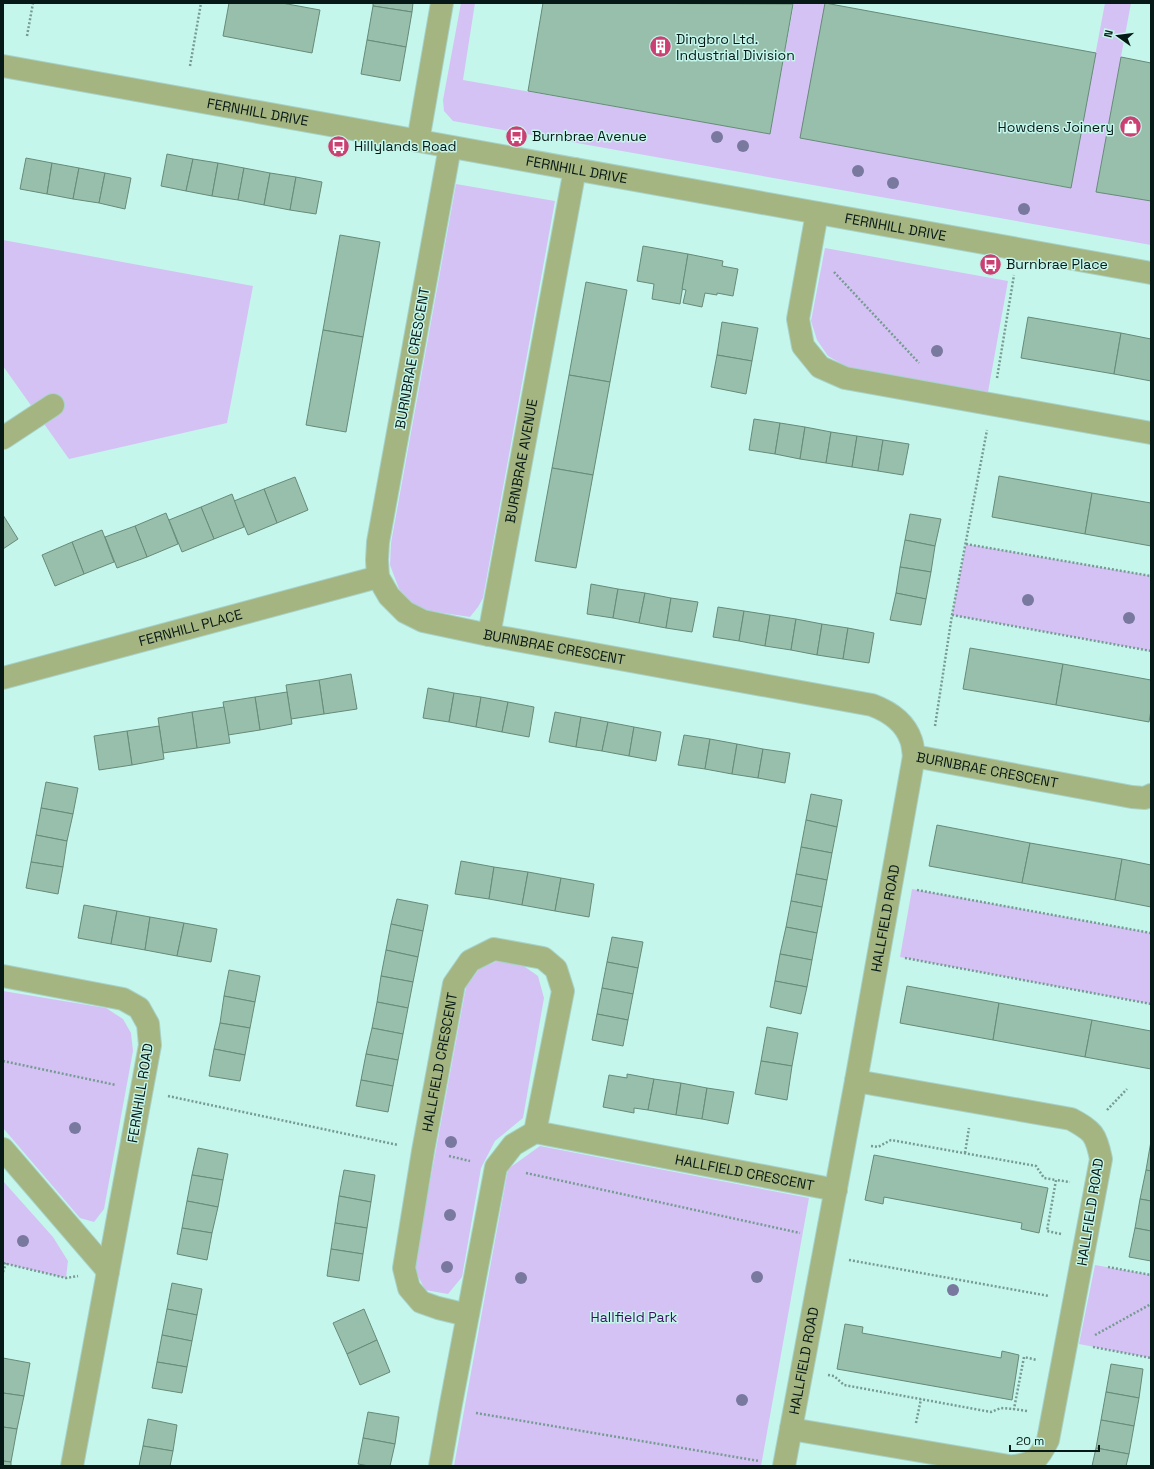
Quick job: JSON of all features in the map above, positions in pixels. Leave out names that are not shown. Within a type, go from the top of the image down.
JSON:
[{"type":"street","points":[[418,141],[442,3]]},
{"type":"street","name":"FERNHILL DRIVE","points":[[3,66],[1151,273]]},
{"type":"street","name":"BURNBRAE CRESCENT","points":[[450,147],[378,542],[378,576],[389,596],[405,612],[423,621],[489,635],[872,705],[885,710],[896,718],[905,729],[911,740],[914,756],[1132,797],[1145,798],[1151,795]]},
{"type":"street","name":"BURNBRAE AVENUE","points":[[489,635],[575,169]]},
{"type":"street","points":[[817,213],[798,319],[803,346],[820,367],[845,378],[1151,433]]},
{"type":"street","points":[[3,438],[53,405]]},
{"type":"street","name":"FERNHILL PLACE","points":[[3,678],[378,576]]},
{"type":"street","name":"HALLFIELD ROAD","points":[[776,1464],[791,1429],[836,1190],[914,756]]},
{"type":"street","name":"HALLFIELD CRESCENT","points":[[468,1315],[438,1308],[421,1302],[409,1288],[404,1268],[454,984],[470,961],[494,948],[543,958],[556,969],[562,991],[535,1132],[836,1190]]},
{"type":"street","name":"FERNHILL ROAD","points":[[3,976],[123,999],[139,1008],[148,1024],[150,1045],[72,1466]]},
{"type":"street","name":"HALLFIELD ROAD","points":[[856,1080],[1071,1120],[1090,1130],[1098,1142],[1101,1159],[1073,1343],[1048,1440],[1040,1454],[1028,1464],[1015,1466]]},
{"type":"street","points":[[440,1466],[496,1167],[513,1145],[535,1132]]},
{"type":"street","points":[[3,1149],[108,1271]]},
{"type":"street","name":"HALLFIELD ROAD","points":[[791,1429],[1009,1466]]},
{"type":"path","points":[[27,36],[33,3]]},
{"type":"path","points":[[190,66],[201,3]]},
{"type":"path","points":[[812,240],[822,260],[938,383],[947,396]]},
{"type":"path","points":[[934,731],[952,615],[992,404],[1014,275]]},
{"type":"path","points":[[966,544],[1151,576]]},
{"type":"path","points":[[952,615],[1151,652]]},
{"type":"path","points":[[912,889],[1151,933]]},
{"type":"path","points":[[900,957],[1151,1004]]},
{"type":"path","points":[[1103,1114],[1127,1089]]},
{"type":"path","points":[[965,1153],[970,1124]]},
{"type":"path","points":[[866,1145],[878,1147],[891,1140],[965,1153],[1036,1166],[1044,1178],[1076,1183]]},
{"type":"path","points":[[1046,1231],[1056,1180]]},
{"type":"path","points":[[846,1259],[1053,1297]]},
{"type":"path","points":[[3,1272],[4,1263],[66,1278],[108,1271]]},
{"type":"path","points":[[1073,1343],[1151,1304]]},
{"type":"path","points":[[1073,1343],[1151,1358]]},
{"type":"path","points":[[1014,1409],[1024,1357]]},
{"type":"path","points":[[826,1374],[834,1376],[844,1385],[991,1412],[1001,1408],[1033,1412]]},
{"type":"path","points":[[915,1428],[921,1399]]},
{"type":"path","points":[[450,1409],[776,1464]]},
{"type":"green space","points":[[461,3],[475,3],[463,80],[770,134],[794,3],[825,3],[801,138],[1070,188],[1105,3],[1131,3],[1096,191],[1151,201],[1151,245],[453,121],[444,111],[443,100]]},
{"type":"green space","points":[[456,184],[555,201],[483,598],[470,617],[430,611],[413,604],[399,589],[390,565],[391,543]]},
{"type":"green space","points":[[3,240],[253,286],[227,423],[69,459],[3,366]]},
{"type":"green space","points":[[825,248],[1008,281],[988,392],[847,367],[828,356],[817,340],[811,321]]},
{"type":"green space","points":[[966,544],[1151,576],[1151,651],[952,615]]},
{"type":"green space","points":[[912,889],[1151,933],[1151,1004],[900,957]]},
{"type":"green space","points":[[500,960],[521,964],[538,976],[544,998],[523,1118],[495,1141],[481,1168],[462,1277],[448,1294],[425,1290],[414,1268],[466,987],[479,969]]},
{"type":"green space","points":[[3,991],[106,1008],[123,1019],[131,1033],[133,1051],[104,1209],[94,1222],[80,1218],[3,1128]]},
{"type":"green space","name":"Hallfield Park","points":[[540,1146],[809,1198],[761,1466],[454,1466],[508,1169]]},
{"type":"green space","points":[[3,1181],[53,1237],[68,1261],[66,1278],[3,1263]]},
{"type":"green space","points":[[1095,1265],[1151,1275],[1151,1358],[1079,1344]]},
{"type":"building","points":[[229,3],[282,3],[320,10],[312,53],[223,36]]},
{"type":"building","points":[[373,3],[413,3],[412,12],[373,6]]},
{"type":"building","name":"Dingbro Ltd. Industrial Division","points":[[543,3],[793,4],[770,134],[528,91]]},
{"type":"building","points":[[825,3],[1096,53],[1071,188],[800,138]]},
{"type":"building","points":[[373,6],[412,12],[406,47],[367,40]]},
{"type":"building","points":[[367,40],[406,47],[400,81],[361,74]]},
{"type":"building","name":"Howdens Joinery","points":[[1121,57],[1151,63],[1151,201],[1096,192]]},
{"type":"building","points":[[167,154],[193,159],[186,191],[161,186]]},
{"type":"building","points":[[26,158],[52,163],[47,194],[20,189]]},
{"type":"building","points":[[193,159],[218,163],[212,196],[186,191]]},
{"type":"building","points":[[52,163],[79,168],[73,199],[47,194]]},
{"type":"building","points":[[218,163],[244,168],[238,200],[212,196]]},
{"type":"building","points":[[79,168],[105,173],[99,203],[73,199]]},
{"type":"building","points":[[244,168],[270,173],[264,205],[238,200]]},
{"type":"building","points":[[105,173],[131,178],[125,209],[99,203]]},
{"type":"building","points":[[270,173],[296,177],[290,210],[264,205]]},
{"type":"building","points":[[296,177],[322,182],[316,214],[290,210]]},
{"type":"building","points":[[340,235],[380,242],[363,337],[323,330]]},
{"type":"building","points":[[643,246],[688,254],[680,304],[652,299],[654,284],[637,281]]},
{"type":"building","points":[[688,254],[723,261],[722,266],[738,269],[733,296],[717,293],[717,295],[705,293],[702,307],[683,303],[686,290],[682,289]]},
{"type":"building","points":[[586,282],[627,290],[610,382],[569,375]]},
{"type":"building","points":[[1028,317],[1121,333],[1114,374],[1021,358]]},
{"type":"building","points":[[722,322],[758,328],[752,361],[717,355]]},
{"type":"building","points":[[323,330],[363,337],[346,432],[306,425]]},
{"type":"building","points":[[1121,333],[1151,339],[1151,381],[1114,374]]},
{"type":"building","points":[[717,355],[752,361],[746,394],[711,387]]},
{"type":"building","points":[[569,375],[610,382],[593,475],[552,468]]},
{"type":"building","points":[[754,419],[780,423],[775,454],[749,450]]},
{"type":"building","points":[[780,423],[805,427],[800,459],[775,454]]},
{"type":"building","points":[[805,427],[831,432],[826,463],[800,459]]},
{"type":"building","points":[[831,432],[857,436],[852,467],[826,463]]},
{"type":"building","points":[[857,436],[883,440],[878,471],[852,467]]},
{"type":"building","points":[[883,440],[909,444],[903,475],[878,471]]},
{"type":"building","points":[[552,468],[593,475],[576,568],[535,561]]},
{"type":"building","points":[[999,476],[1092,493],[1085,534],[992,517]]},
{"type":"building","points":[[295,477],[308,510],[277,523],[264,489]]},
{"type":"building","points":[[264,489],[277,523],[248,535],[234,501]]},
{"type":"building","points":[[1092,493],[1151,503],[1151,546],[1085,534]]},
{"type":"building","points":[[232,494],[244,527],[214,539],[201,507]]},
{"type":"building","points":[[201,507],[214,539],[182,552],[169,520]]},
{"type":"building","points":[[166,513],[178,544],[147,557],[135,526]]},
{"type":"building","points":[[910,514],[941,519],[935,546],[905,540]]},
{"type":"building","points":[[3,515],[18,539],[3,549]]},
{"type":"building","points":[[135,526],[147,557],[117,568],[105,537]]},
{"type":"building","points":[[102,530],[114,562],[84,574],[72,542]]},
{"type":"building","points":[[905,540],[935,546],[931,572],[900,567]]},
{"type":"building","points":[[72,542],[84,574],[55,586],[42,555]]},
{"type":"building","points":[[900,567],[931,572],[926,599],[896,593]]},
{"type":"building","points":[[591,584],[618,589],[613,618],[587,614]]},
{"type":"building","points":[[618,589],[645,593],[639,623],[613,618]]},
{"type":"building","points":[[645,593],[671,598],[666,628],[639,623]]},
{"type":"building","points":[[896,593],[926,599],[921,625],[890,620]]},
{"type":"building","points":[[671,598],[698,602],[692,632],[666,628]]},
{"type":"building","points":[[718,607],[744,611],[739,641],[713,637]]},
{"type":"building","points":[[744,611],[770,615],[765,646],[739,641]]},
{"type":"building","points":[[770,615],[796,619],[791,650],[765,646]]},
{"type":"building","points":[[796,619],[822,624],[817,655],[791,650]]},
{"type":"building","points":[[822,624],[848,628],[843,659],[817,655]]},
{"type":"building","points":[[848,628],[874,633],[869,663],[843,659]]},
{"type":"building","points":[[970,648],[1063,664],[1056,705],[963,689]]},
{"type":"building","points":[[1063,664],[1151,680],[1151,710],[1149,722],[1056,705]]},
{"type":"building","points":[[351,674],[357,709],[324,714],[319,680]]},
{"type":"building","points":[[319,680],[324,714],[291,719],[286,685]]},
{"type":"building","points":[[428,688],[454,693],[449,722],[423,718]]},
{"type":"building","points":[[287,692],[292,724],[260,730],[255,697]]},
{"type":"building","points":[[454,693],[481,697],[476,727],[449,722]]},
{"type":"building","points":[[255,697],[260,730],[228,735],[223,702]]},
{"type":"building","points":[[481,697],[508,702],[502,732],[476,727]]},
{"type":"building","points":[[508,702],[534,707],[529,737],[502,732]]},
{"type":"building","points":[[224,707],[230,743],[197,748],[192,712]]},
{"type":"building","points":[[192,712],[197,748],[163,753],[158,718]]},
{"type":"building","points":[[555,712],[581,717],[576,747],[549,742]]},
{"type":"building","points":[[581,717],[608,722],[602,751],[576,747]]},
{"type":"building","points":[[608,722],[634,727],[629,756],[602,751]]},
{"type":"building","points":[[159,726],[164,759],[132,765],[127,731]]},
{"type":"building","points":[[634,727],[661,732],[656,761],[629,756]]},
{"type":"building","points":[[127,731],[132,765],[99,770],[94,736]]},
{"type":"building","points":[[684,735],[710,739],[705,769],[678,765]]},
{"type":"building","points":[[710,739],[737,744],[732,774],[705,769]]},
{"type":"building","points":[[737,744],[763,749],[758,778],[732,774]]},
{"type":"building","points":[[763,749],[790,753],[785,783],[758,778]]},
{"type":"building","points":[[46,782],[78,788],[73,814],[41,808]]},
{"type":"building","points":[[811,794],[842,800],[837,827],[806,820]]},
{"type":"building","points":[[41,808],[73,814],[67,841],[36,835]]},
{"type":"building","points":[[806,820],[837,827],[832,853],[801,847]]},
{"type":"building","points":[[937,825],[1030,843],[1022,883],[929,866]]},
{"type":"building","points":[[36,835],[67,841],[63,867],[31,862]]},
{"type":"building","points":[[1030,843],[1122,859],[1115,900],[1022,883]]},
{"type":"building","points":[[801,847],[832,853],[827,880],[796,874]]},
{"type":"building","points":[[1122,859],[1151,865],[1151,907],[1115,900]]},
{"type":"building","points":[[461,861],[494,867],[489,899],[455,894]]},
{"type":"building","points":[[31,862],[63,867],[58,894],[26,888]]},
{"type":"building","points":[[494,867],[528,872],[522,905],[489,899]]},
{"type":"building","points":[[528,872],[561,878],[555,911],[522,905]]},
{"type":"building","points":[[796,874],[827,880],[822,907],[791,901]]},
{"type":"building","points":[[561,878],[594,884],[589,917],[555,911]]},
{"type":"building","points":[[397,899],[428,905],[423,931],[391,924]]},
{"type":"building","points":[[791,901],[822,907],[817,933],[786,927]]},
{"type":"building","points":[[84,905],[117,911],[111,944],[78,938]]},
{"type":"building","points":[[117,911],[150,917],[145,950],[111,944]]},
{"type":"building","points":[[150,917],[184,923],[177,956],[145,950]]},
{"type":"building","points":[[184,923],[217,929],[211,962],[177,956]]},
{"type":"building","points":[[391,924],[423,931],[418,957],[386,950]]},
{"type":"building","points":[[786,927],[817,933],[812,960],[780,954]]},
{"type":"building","points":[[612,937],[643,942],[638,968],[607,962]]},
{"type":"building","points":[[386,950],[418,957],[413,982],[381,976]]},
{"type":"building","points":[[780,954],[812,960],[807,987],[775,981]]},
{"type":"building","points":[[607,962],[638,968],[633,994],[602,988]]},
{"type":"building","points":[[229,970],[260,976],[255,1002],[224,996]]},
{"type":"building","points":[[381,976],[413,982],[408,1008],[377,1002]]},
{"type":"building","points":[[775,981],[807,987],[801,1014],[770,1007]]},
{"type":"building","points":[[907,986],[999,1003],[993,1040],[900,1023]]},
{"type":"building","points":[[602,988],[633,994],[628,1020],[597,1014]]},
{"type":"building","points":[[224,996],[255,1002],[250,1028],[220,1023]]},
{"type":"building","points":[[377,1002],[408,1008],[403,1034],[372,1028]]},
{"type":"building","points":[[999,1003],[1092,1020],[1085,1057],[993,1040]]},
{"type":"building","points":[[597,1014],[628,1020],[623,1046],[592,1040]]},
{"type":"building","points":[[1092,1020],[1151,1031],[1151,1069],[1085,1057]]},
{"type":"building","points":[[220,1023],[250,1028],[245,1055],[214,1049]]},
{"type":"building","points":[[767,1027],[798,1033],[792,1066],[761,1061]]},
{"type":"building","points":[[372,1028],[403,1034],[398,1060],[366,1054]]},
{"type":"building","points":[[214,1049],[245,1055],[240,1081],[209,1076]]},
{"type":"building","points":[[366,1054],[398,1060],[393,1086],[361,1080]]},
{"type":"building","points":[[761,1061],[792,1066],[787,1100],[755,1094]]},
{"type":"building","points":[[627,1074],[654,1079],[648,1110],[634,1108],[634,1113],[603,1107],[609,1075],[627,1078]]},
{"type":"building","points":[[654,1079],[681,1083],[676,1115],[648,1110]]},
{"type":"building","points":[[361,1080],[393,1086],[388,1112],[356,1106]]},
{"type":"building","points":[[681,1083],[707,1088],[702,1119],[676,1115]]},
{"type":"building","points":[[707,1088],[734,1092],[728,1124],[702,1119]]},
{"type":"building","points":[[1151,1141],[1151,1171],[1146,1170]]},
{"type":"building","points":[[198,1148],[228,1154],[223,1180],[192,1175]]},
{"type":"building","points":[[874,1155],[1048,1188],[1039,1233],[1021,1229],[1022,1223],[884,1197],[883,1204],[865,1200]]},
{"type":"building","points":[[344,1170],[375,1175],[371,1202],[339,1196]]},
{"type":"building","points":[[1146,1170],[1151,1171],[1151,1201],[1140,1199]]},
{"type":"building","points":[[192,1175],[223,1180],[218,1207],[187,1201]]},
{"type":"building","points":[[339,1196],[371,1202],[367,1228],[335,1223]]},
{"type":"building","points":[[1140,1199],[1151,1201],[1151,1231],[1135,1228]]},
{"type":"building","points":[[187,1201],[218,1207],[212,1233],[182,1228]]},
{"type":"building","points":[[335,1223],[367,1228],[363,1254],[331,1249]]},
{"type":"building","points":[[182,1228],[212,1233],[207,1260],[177,1254]]},
{"type":"building","points":[[1135,1228],[1151,1231],[1151,1261],[1129,1257]]},
{"type":"building","points":[[331,1249],[363,1254],[359,1281],[327,1276]]},
{"type":"building","points":[[172,1283],[202,1289],[197,1315],[167,1309]]},
{"type":"building","points":[[167,1309],[197,1315],[192,1341],[162,1335]]},
{"type":"building","points":[[364,1309],[377,1340],[347,1354],[333,1323]]},
{"type":"building","points":[[845,1324],[863,1327],[862,1333],[1001,1358],[1002,1351],[1019,1355],[1012,1400],[837,1369]]},
{"type":"building","points":[[162,1335],[192,1341],[187,1367],[157,1362]]},
{"type":"building","points":[[377,1340],[390,1372],[360,1385],[347,1354]]},
{"type":"building","points":[[3,1358],[30,1363],[24,1396],[3,1393]]},
{"type":"building","points":[[157,1362],[187,1367],[182,1393],[152,1388]]},
{"type":"building","points":[[1111,1364],[1143,1369],[1139,1398],[1106,1392]]},
{"type":"building","points":[[1106,1392],[1139,1398],[1134,1426],[1101,1420]]},
{"type":"building","points":[[3,1393],[24,1396],[17,1429],[3,1427]]},
{"type":"building","points":[[368,1412],[399,1417],[395,1444],[363,1438]]},
{"type":"building","points":[[148,1419],[177,1425],[173,1451],[143,1446]]},
{"type":"building","points":[[1101,1420],[1134,1426],[1129,1454],[1096,1448]]},
{"type":"building","points":[[3,1427],[17,1429],[11,1462],[3,1461]]},
{"type":"building","points":[[363,1438],[395,1444],[390,1466],[369,1466],[358,1464]]},
{"type":"building","points":[[143,1446],[173,1451],[170,1466],[139,1466]]},
{"type":"building","points":[[1096,1448],[1129,1454],[1126,1466],[1092,1466]]},
{"type":"building","points":[[3,1461],[11,1462],[11,1466],[3,1466]]},
{"type":"place","name":"Dingbro Ltd. Industrial Division","points":[[660,47]]},
{"type":"place","name":"Howdens Joinery","points":[[1130,127]]},
{"type":"place","name":"Burnbrae Avenue","points":[[516,136]]},
{"type":"place","name":"Hillylands Road","points":[[338,146]]},
{"type":"place","name":"Burnbrae Place","points":[[990,264]]}]
